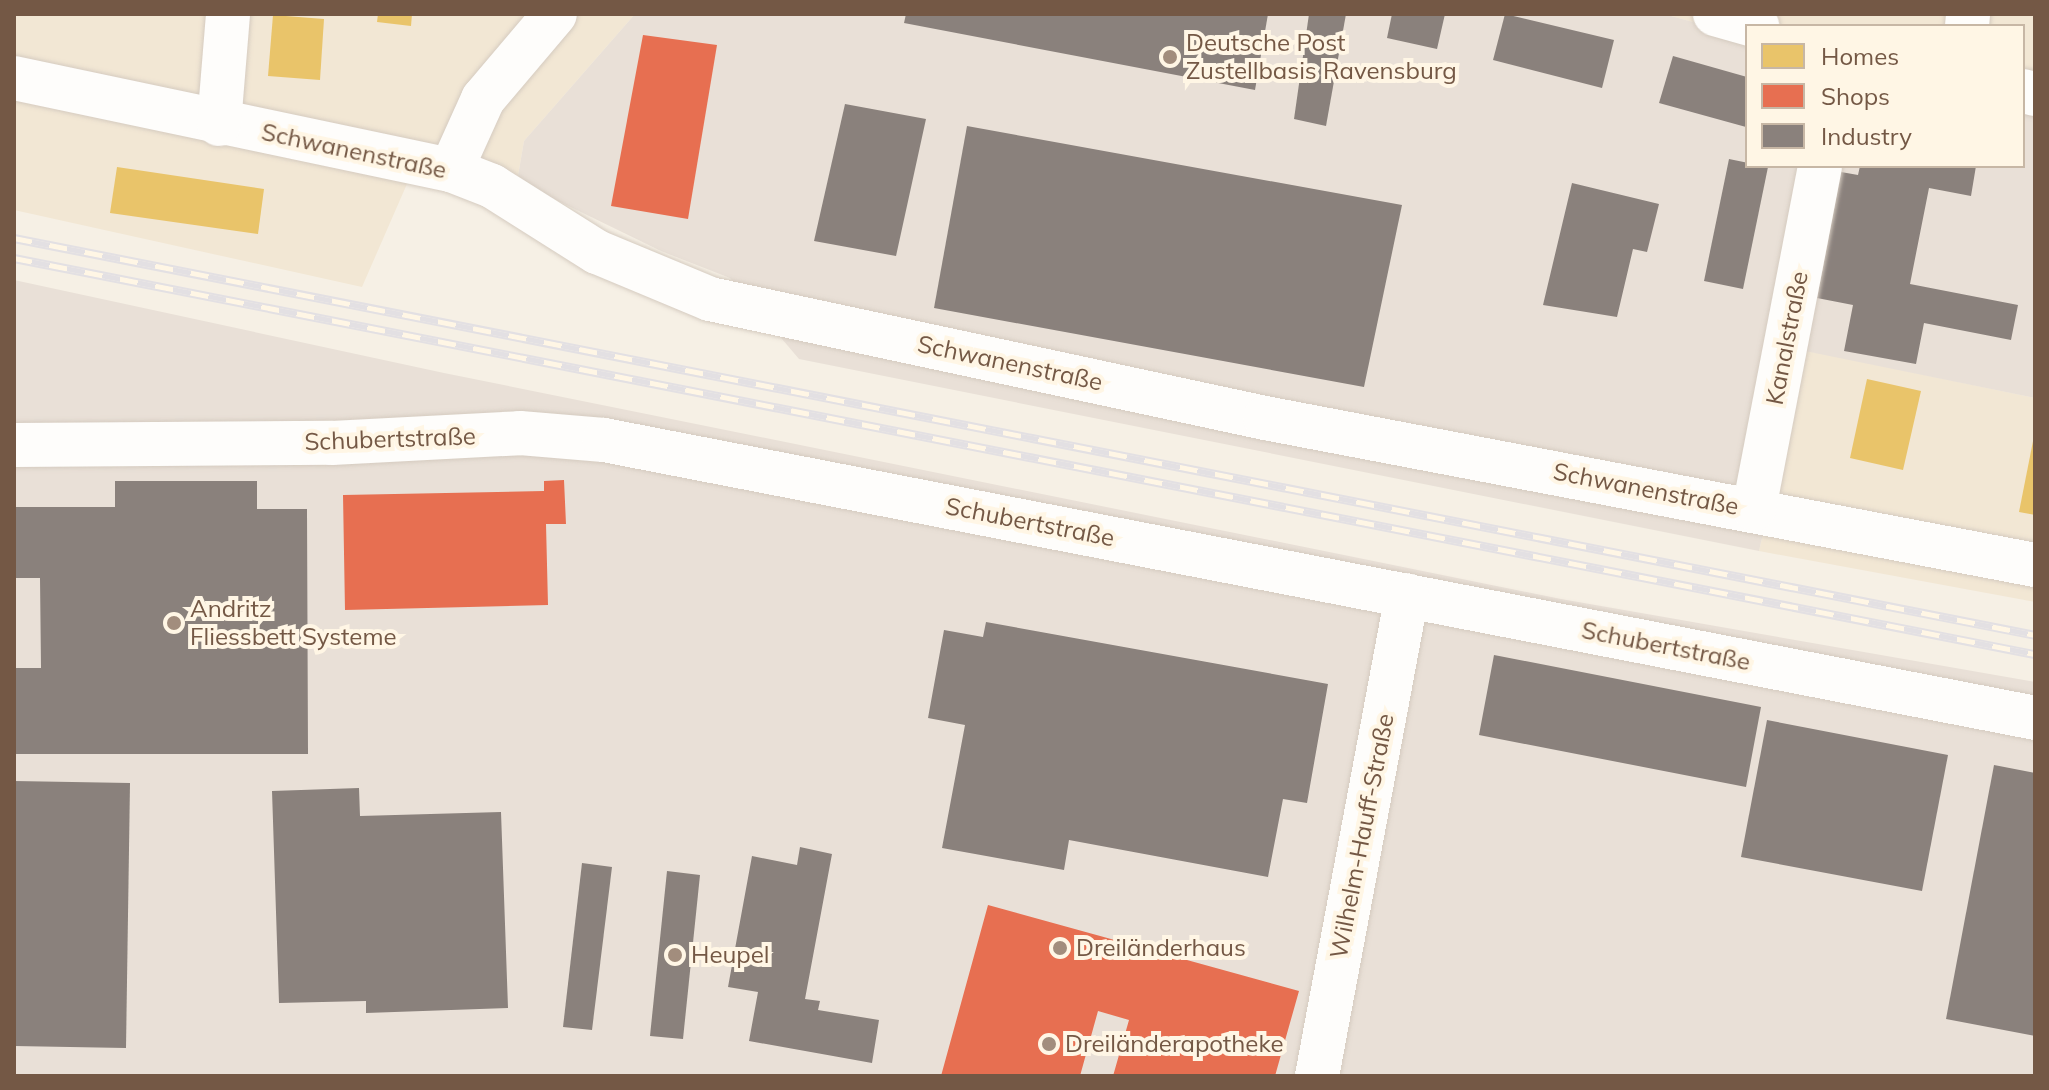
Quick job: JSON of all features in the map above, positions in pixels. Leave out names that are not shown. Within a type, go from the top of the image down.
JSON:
[{"type":"street","points":[[219,124],[228,14]]},
{"type":"street","points":[[451,170],[483,99],[555,14]]},
{"type":"street","points":[[1715,14],[1750,24]]},
{"type":"street","name":"Schwanenstraße","points":[[14,78],[219,124],[451,170],[492,186],[597,252],[710,299],[1265,418],[2035,565]]},
{"type":"street","name":"Kanalstraße","points":[[1754,509],[1820,168]]},
{"type":"street","name":"Schubertstraße","points":[[14,445],[332,443],[520,433],[604,440],[2035,718]]},
{"type":"street","name":"Wilhelm-Hauff-Straße","points":[[1317,1076],[1407,595]]},
{"type":"shaded area","points":[[14,14],[635,14],[524,141],[518,176],[417,161],[362,287],[14,210]]},
{"type":"shaded area","points":[[635,14],[1664,14],[1745,36],[1745,168],[2025,168],[2025,112],[2035,114],[2035,398],[1805,351],[1759,551],[799,359],[730,278],[661,251],[546,195],[518,176],[524,141]]},
{"type":"shaded area","points":[[1664,14],[2035,14],[2035,114],[2025,112],[2025,24],[1745,24],[1745,36]]},
{"type":"shaded area","points":[[14,280],[444,373],[1561,599],[2035,682],[2035,1076],[14,1076]]},
{"type":"shaded area","points":[[1805,350],[2035,398],[2035,602],[1759,551]]},
{"type":"building: Homes","points":[[378,14],[412,14],[411,26],[377,22]]},
{"type":"building: Homes","points":[[273,15],[324,19],[320,80],[268,76]]},
{"type":"building: Homes","points":[[117,167],[264,189],[258,234],[110,213]]},
{"type":"building: Homes","points":[[1867,379],[1921,391],[1903,470],[1850,458]]},
{"type":"building: Homes","points":[[2035,431],[2035,515],[2019,512]]},
{"type":"building: Shops","points":[[643,35],[717,45],[688,219],[611,206]]},
{"type":"building: Shops","points":[[564,480],[566,524],[546,524],[548,605],[345,610],[343,495],[544,491],[544,481]]},
{"type":"building: Shops","name":"Dreiländerhaus","points":[[988,905],[1299,991],[1275,1076],[1113,1076],[1129,1020],[1098,1011],[1080,1076],[941,1076]]},
{"type":"building: Industry","name":"Deutsche Post Zustellbasis Ravensburg","points":[[906,14],[1268,14],[1255,90],[904,23]]},
{"type":"building: Industry","points":[[1309,14],[1346,14],[1326,126],[1294,119]]},
{"type":"building: Industry","points":[[1392,14],[1445,14],[1437,49],[1387,38]]},
{"type":"building: Industry","points":[[1505,14],[1614,40],[1602,88],[1493,60]]},
{"type":"building: Industry","points":[[1673,56],[1745,76],[1745,127],[1659,103]]},
{"type":"building: Industry","points":[[845,104],[926,119],[896,256],[814,241]]},
{"type":"building: Industry","points":[[967,126],[1402,205],[1364,387],[934,308]]},
{"type":"building: Industry","points":[[1729,159],[1745,162],[1745,168],[1768,168],[1743,289],[1704,281]]},
{"type":"building: Industry","points":[[1860,168],[1976,168],[1971,196],[1929,188],[1910,284],[2018,305],[2011,340],[1924,323],[1916,364],[1844,351],[1853,305],[1817,298],[1841,172],[1858,175]]},
{"type":"building: Industry","points":[[1572,183],[1659,204],[1647,252],[1633,249],[1617,317],[1543,305]]},
{"type":"building: Industry","name":"Andritz Fliessbett Systeme","points":[[115,481],[257,481],[257,509],[307,509],[308,754],[14,754],[14,668],[41,668],[40,578],[14,578],[14,507],[115,507]]},
{"type":"building: Industry","points":[[986,622],[1328,684],[1307,803],[1283,799],[1268,877],[1069,840],[1064,870],[942,848],[965,725],[928,718],[944,630],[983,637]]},
{"type":"building: Industry","points":[[1494,655],[1761,707],[1746,787],[1479,735]]},
{"type":"building: Industry","points":[[1767,720],[1948,755],[1922,891],[1741,857]]},
{"type":"building: Industry","points":[[1994,765],[2035,773],[2035,1036],[1946,1019]]},
{"type":"building: Industry","points":[[14,781],[130,783],[126,1048],[14,1046]]},
{"type":"building: Industry","points":[[359,788],[360,816],[501,812],[508,1008],[366,1013],[366,1001],[279,1003],[272,791]]},
{"type":"building: Industry","points":[[800,847],[832,854],[805,999],[820,1001],[818,1010],[879,1020],[872,1063],[749,1041],[758,992],[728,987],[752,856],[797,865]]},
{"type":"building: Industry","points":[[582,863],[612,867],[592,1030],[563,1027]]},
{"type":"building: Industry","name":"Heupel","points":[[667,871],[700,875],[683,1039],[650,1036]]},
{"type":"railway","points":[[14,238],[2035,635]]},
{"type":"railway","points":[[14,258],[2035,654]]},
{"type":"place","name":"Deutsche Post Zustellbasis Ravensburg","points":[[1170,57]]},
{"type":"place","name":"Andritz Fliessbett Systeme","points":[[174,623]]},
{"type":"place","name":"Dreiländerhaus","points":[[1060,948]]},
{"type":"place","name":"Heupel","points":[[675,955]]},
{"type":"place","name":"Dreiländerapotheke","points":[[1049,1044]]}]
